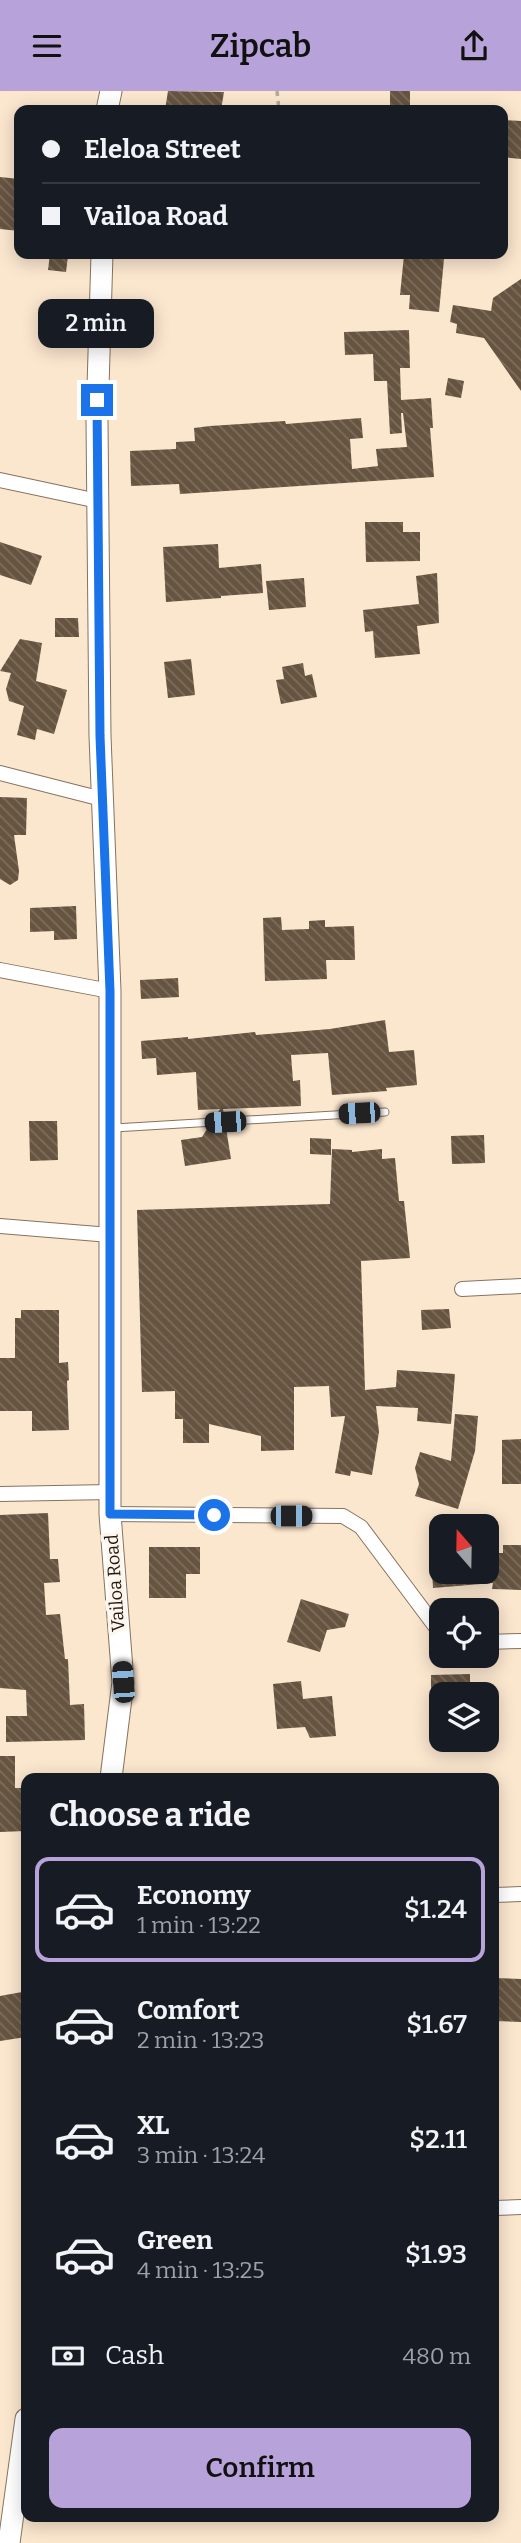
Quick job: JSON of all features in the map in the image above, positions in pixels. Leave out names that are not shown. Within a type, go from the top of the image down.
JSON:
[{"type":"main road","name":"Vailoa Road","points":[[102,259],[97,420],[100,736],[110,991],[110,1514],[123,1682],[112,1773]]},
{"type":"main road","points":[[9,2543],[21,2455]]},
{"type":"street","points":[[0,480],[98,501]]},
{"type":"street","points":[[0,773],[102,799]]},
{"type":"street","points":[[0,970],[110,991]]},
{"type":"street","points":[[0,1226],[110,1235]]},
{"type":"street","points":[[462,1289],[521,1286]]},
{"type":"street","points":[[0,1494],[111,1492]]},
{"type":"street","points":[[110,1514],[343,1516],[361,1527],[429,1618]]},
{"type":"street","points":[[499,1642],[521,1641]]},
{"type":"street","points":[[499,1895],[521,1894]]},
{"type":"street","points":[[499,2208],[521,2207]]},
{"type":"lane","points":[[110,1129],[385,1112]]},
{"type":"building","points":[[168,91],[224,92],[222,105],[166,105]]},
{"type":"building","points":[[390,91],[410,91],[410,105],[390,105]]},
{"type":"building","points":[[508,120],[521,121],[521,159],[508,158]]},
{"type":"building","points":[[0,177],[14,178],[14,230],[0,229]]},
{"type":"building","points":[[49,259],[68,259],[66,272],[48,270]]},
{"type":"building","points":[[404,259],[444,259],[439,312],[409,309],[410,295],[400,295]]},
{"type":"building","points":[[521,279],[521,391],[484,338],[456,333],[457,324],[450,322],[453,305],[491,311],[493,298]]},
{"type":"building","points":[[409,330],[410,368],[400,368],[401,400],[431,398],[433,428],[430,428],[434,477],[180,494],[179,484],[131,486],[130,451],[176,449],[176,442],[195,441],[194,428],[210,426],[361,418],[363,438],[350,439],[352,469],[378,466],[376,449],[407,447],[403,413],[402,433],[390,434],[387,381],[374,381],[373,354],[345,355],[344,332]]},
{"type":"building","points":[[448,378],[464,381],[461,398],[445,395]]},
{"type":"building","points":[[365,522],[403,522],[403,532],[420,532],[420,561],[366,562]]},
{"type":"building","points":[[0,542],[42,556],[31,585],[0,575]]},
{"type":"building","points":[[218,544],[219,568],[261,564],[263,593],[166,602],[163,547]]},
{"type":"building","points":[[437,573],[439,623],[417,626],[420,654],[375,658],[373,631],[365,632],[363,610],[419,604],[416,576]]},
{"type":"building","points":[[304,578],[306,607],[269,610],[266,581]]},
{"type":"building","points":[[55,618],[78,618],[79,637],[55,637]]},
{"type":"building","points":[[20,639],[42,643],[36,681],[67,690],[54,734],[37,729],[35,740],[17,735],[24,706],[9,701],[6,689],[11,673],[0,671]]},
{"type":"building","points":[[191,659],[195,695],[168,698],[164,662]]},
{"type":"building","points":[[303,663],[305,676],[312,674],[317,697],[281,704],[276,680],[284,679],[282,667]]},
{"type":"building","points":[[0,797],[27,798],[26,835],[14,835],[18,880],[10,885],[0,879]]},
{"type":"building","points":[[76,906],[77,939],[54,940],[54,931],[30,932],[30,908]]},
{"type":"building","points":[[281,917],[282,930],[309,929],[309,921],[325,920],[325,927],[354,926],[355,960],[326,960],[327,979],[265,981],[263,918]]},
{"type":"building","points":[[178,978],[179,997],[141,999],[140,980]]},
{"type":"building","points":[[385,1020],[389,1052],[414,1050],[417,1085],[386,1088],[387,1091],[332,1095],[328,1053],[291,1055],[293,1081],[300,1080],[301,1106],[223,1109],[224,1115],[216,1116],[220,1109],[198,1110],[196,1072],[157,1075],[156,1058],[142,1059],[141,1041],[330,1029]]},
{"type":"building","points":[[29,1121],[57,1121],[58,1160],[30,1161]]},
{"type":"building","points":[[226,1128],[231,1159],[185,1166],[181,1140],[202,1137],[207,1129]]},
{"type":"building","points":[[484,1135],[485,1163],[452,1164],[451,1136]]},
{"type":"building","points":[[310,1138],[331,1139],[331,1155],[310,1154]]},
{"type":"building","points":[[332,1149],[352,1152],[382,1149],[382,1159],[395,1158],[399,1201],[404,1201],[410,1258],[361,1261],[365,1390],[396,1387],[397,1370],[455,1374],[451,1424],[417,1421],[418,1408],[376,1406],[379,1432],[372,1475],[351,1471],[350,1476],[335,1473],[345,1416],[331,1417],[329,1386],[294,1387],[294,1450],[261,1451],[261,1436],[209,1424],[209,1443],[183,1443],[183,1419],[175,1419],[175,1391],[142,1392],[137,1210],[330,1204]]},
{"type":"building","points":[[449,1309],[451,1328],[422,1330],[421,1310]]},
{"type":"building","points":[[21,1310],[59,1310],[59,1363],[68,1362],[69,1430],[32,1431],[32,1411],[0,1411],[0,1358],[15,1358],[15,1318],[21,1318]]},
{"type":"building","points":[[455,1414],[478,1416],[475,1451],[458,1509],[415,1496],[419,1484],[415,1468],[420,1452],[451,1461]]},
{"type":"building","points":[[521,1439],[521,1484],[502,1484],[502,1440]]},
{"type":"building","points":[[48,1513],[50,1559],[58,1559],[60,1582],[44,1583],[46,1615],[60,1614],[65,1659],[68,1659],[70,1705],[84,1704],[85,1740],[6,1742],[6,1716],[27,1716],[26,1690],[0,1688],[0,1515]]},
{"type":"building","points":[[503,1545],[521,1545],[521,1590],[492,1589],[493,1584],[499,1584],[499,1553],[503,1553]]},
{"type":"building","points":[[149,1547],[200,1547],[200,1574],[186,1574],[186,1598],[149,1598]]},
{"type":"building","points":[[433,1584],[481,1584],[433,1588]]},
{"type":"building","points":[[301,1599],[349,1614],[345,1627],[327,1630],[320,1652],[287,1642]]},
{"type":"building","points":[[470,1674],[470,1682],[431,1682],[431,1675]]},
{"type":"building","points":[[301,1681],[303,1699],[332,1696],[336,1736],[310,1738],[305,1727],[277,1729],[273,1684]]},
{"type":"building","points":[[0,1756],[15,1756],[15,1788],[21,1788],[21,1831],[0,1832]]},
{"type":"building","points":[[499,1978],[521,1979],[521,2022],[499,2021]]},
{"type":"building","points":[[21,1992],[21,2038],[0,2041],[0,1996]]},
{"type":"route","points":[[97,400],[100,736],[110,991],[110,1514],[214,1515]]}]
